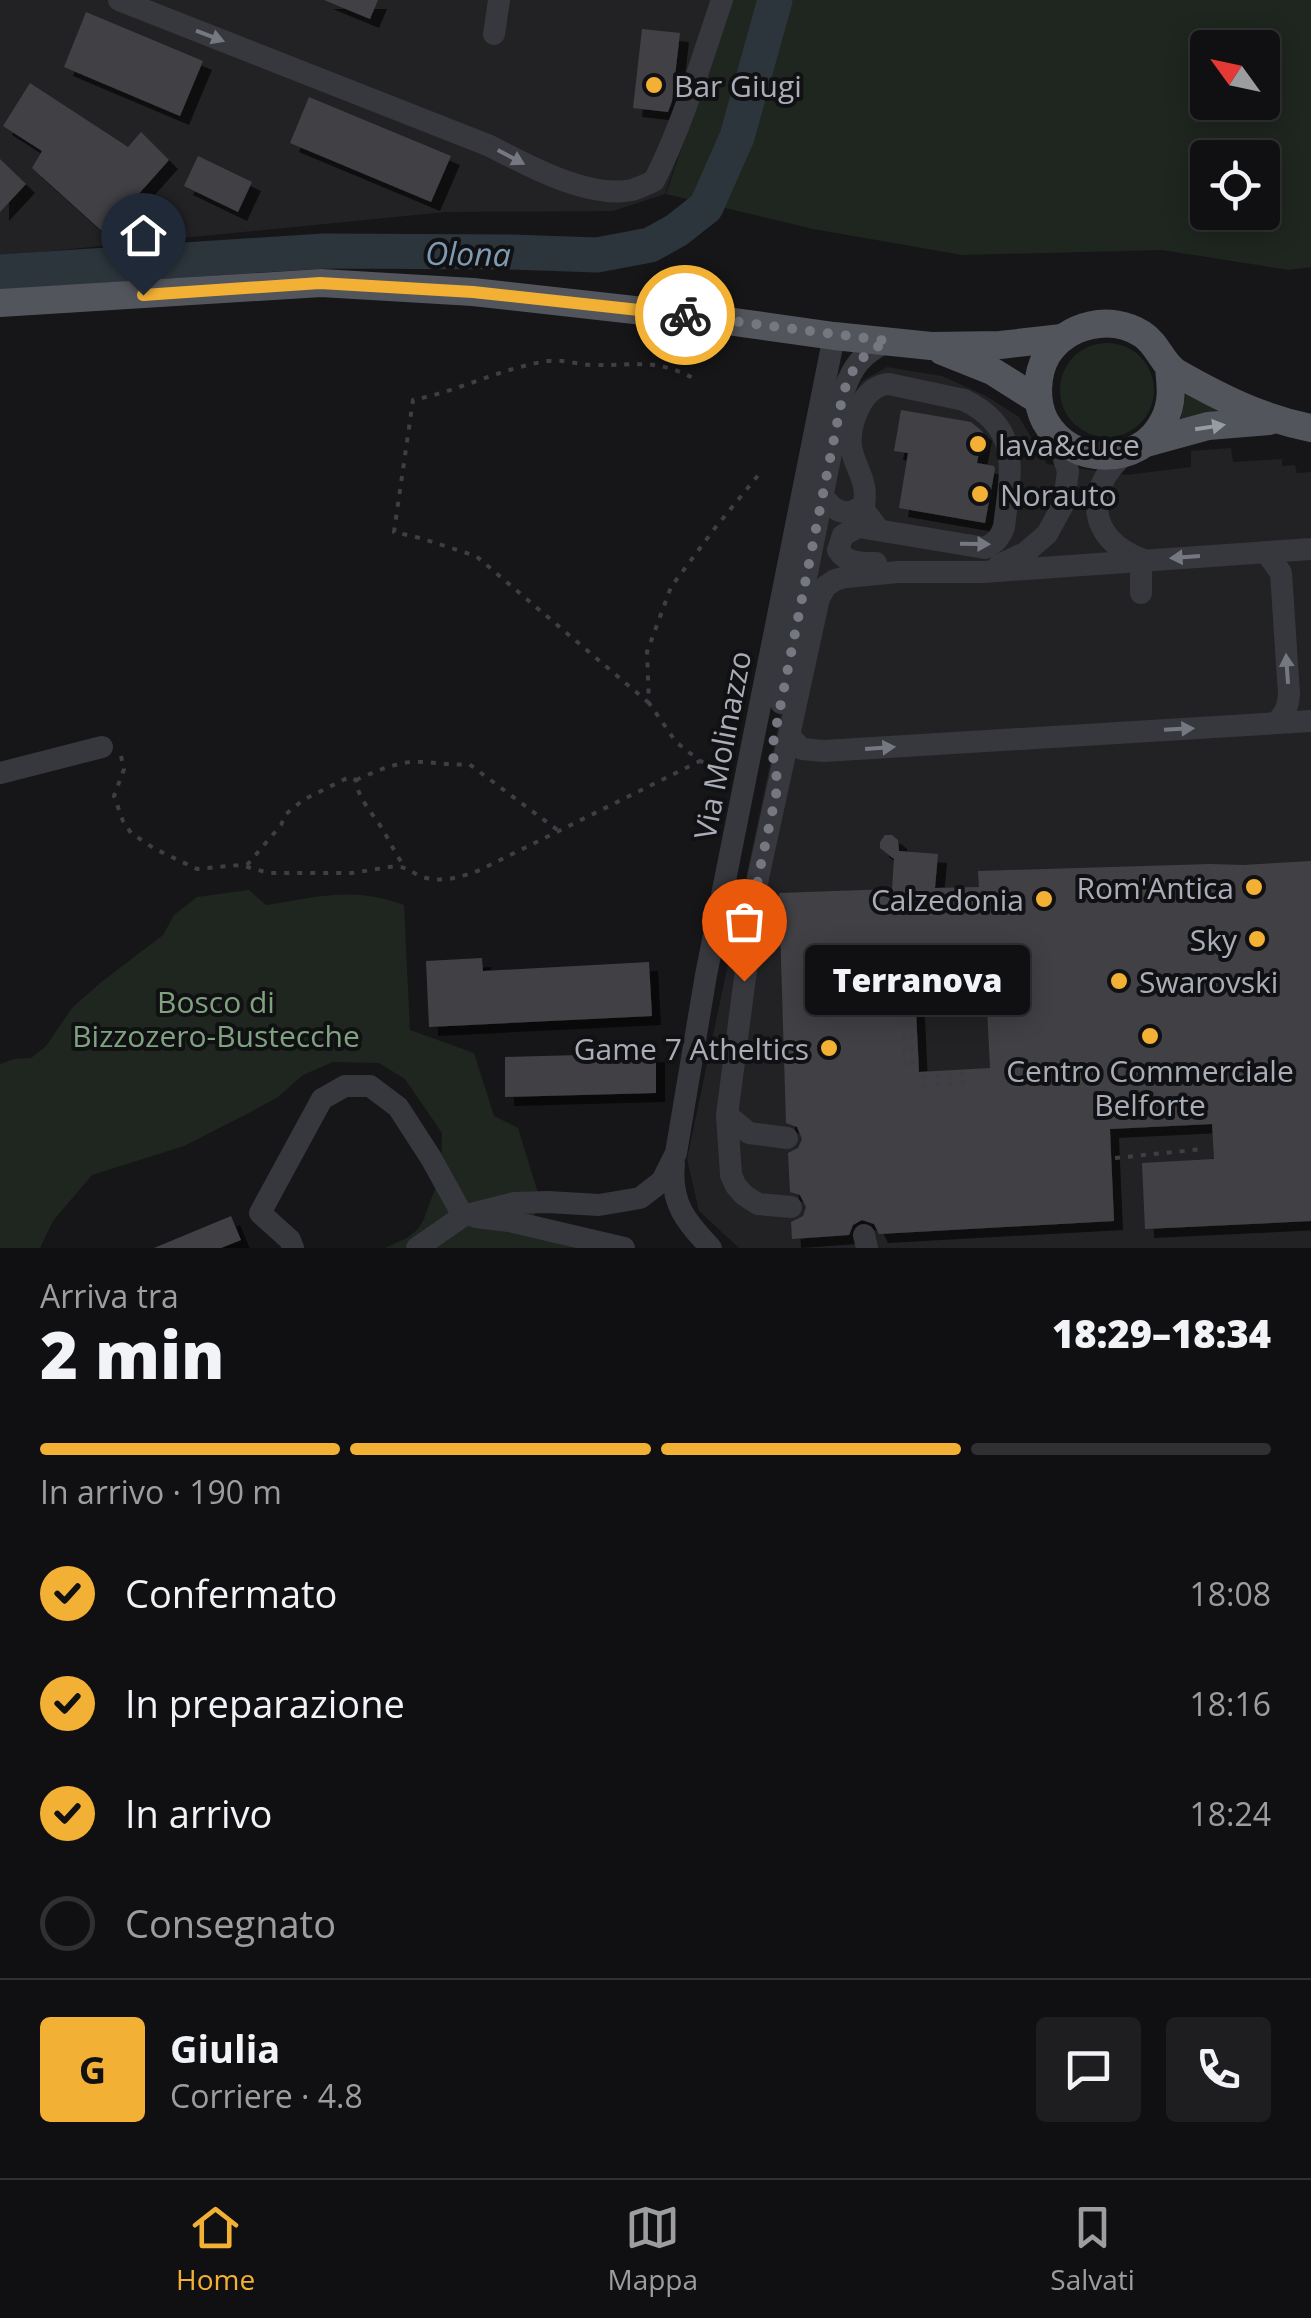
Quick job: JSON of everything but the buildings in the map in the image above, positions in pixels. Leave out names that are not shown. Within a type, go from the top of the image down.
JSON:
[{"type":"main road","points":[[0,304],[320,283],[493,294],[706,318],[878,346],[1000,345],[1062,338]]},
{"type":"main road","points":[[1135,449],[1164,422],[1172,395],[1169,368],[1150,341],[1123,325],[1080,327],[1062,338],[1047,356],[1039,377],[1038,400],[1044,420],[1057,438],[1077,451],[1100,457],[1135,449],[1208,426],[1276,421]]},
{"type":"main road","points":[[932,346],[992,372],[1038,400]]},
{"type":"main road","points":[[1169,368],[1276,421],[1311,428]]},
{"type":"street","points":[[119,0],[490,146],[546,175],[596,189],[630,190],[654,181],[666,158],[722,0]]},
{"type":"street","points":[[494,34],[499,0]]},
{"type":"street","name":"Via Molinazzo","points":[[462,1216],[514,1203],[599,1205],[640,1198],[662,1181],[676,1153],[706,975],[834,336]]},
{"type":"street","points":[[778,788],[772,750],[843,394],[849,376],[878,346]]},
{"type":"street","name":"Via Molinazzo","points":[[820,409],[828,386],[844,368],[878,346]]},
{"type":"street","points":[[802,594],[828,552],[843,535],[859,527],[984,548],[994,544],[1004,527],[1011,464],[1003,434],[984,412],[964,400],[889,384],[877,386],[863,401],[851,438],[852,452],[865,492],[865,514],[880,530]]},
{"type":"street","points":[[838,543],[838,550],[850,561],[942,558],[983,572],[1025,554],[1047,534],[1064,503],[1068,471],[1057,438]]},
{"type":"street","points":[[1135,449],[1109,468],[1097,496],[1103,530],[1113,544],[1141,560]]},
{"type":"street","points":[[822,496],[841,512],[856,511],[863,505]]},
{"type":"street","points":[[790,1206],[758,1204],[736,1186],[731,1175],[728,1115],[752,914],[778,788],[798,743],[819,598],[826,586],[846,576],[983,572],[1311,549]]},
{"type":"street","points":[[1266,552],[1281,573],[1289,694],[1284,716],[1276,723]]},
{"type":"street","points":[[1141,560],[1141,593]]},
{"type":"street","points":[[798,743],[824,751],[1311,721]]},
{"type":"street","points":[[0,773],[102,747]]},
{"type":"street","points":[[747,777],[778,788]]},
{"type":"street","points":[[293,1248],[290,1240],[260,1213],[322,1099],[345,1086],[370,1086],[398,1108],[462,1216]]},
{"type":"street","points":[[728,1115],[748,1134],[787,1138]]},
{"type":"street","points":[[676,1153],[674,1192],[682,1215],[711,1248]]},
{"type":"street","points":[[417,1248],[462,1216],[509,1221],[624,1248]]},
{"type":"path","points":[[699,381],[677,369],[645,362],[592,365],[551,360],[414,400],[394,532],[476,556],[649,704],[676,742],[700,760],[747,777]]},
{"type":"path","points":[[649,704],[647,652],[671,587],[760,473]]},
{"type":"path","points":[[102,747],[119,749],[124,768],[114,796],[130,833],[197,869],[240,865],[269,873],[352,873],[404,866]]},
{"type":"path","points":[[356,780],[366,806],[404,866],[426,879],[456,878],[480,870],[700,760]]},
{"type":"path","points":[[246,867],[286,814],[303,800],[349,777],[356,780],[408,762],[469,764],[559,831]]},
{"type":"path","points":[[902,996],[909,1070],[909,996]]},
{"type":"path","points":[[1110,1058],[1120,1058]]},
{"type":"path","points":[[922,1077],[964,1074]]},
{"type":"path","points":[[922,1086],[964,1082]]},
{"type":"path","points":[[1115,1158],[1203,1149]]},
{"type":"shaded area","points":[[0,0],[731,0],[665,194],[613,211],[446,212],[0,256]]},
{"type":"shaded area","points":[[887,367],[942,376],[986,396],[1019,417],[1047,464],[1126,475],[1191,467],[1191,451],[1231,448],[1233,462],[1282,459],[1282,466],[1295,465],[1297,473],[1311,472],[1311,1248],[739,1248],[699,1211],[687,1159],[845,407],[862,381]]},
{"type":"green space","points":[[731,0],[1311,0],[1311,267],[1289,270],[1162,250],[962,255],[813,229],[666,194]]},
{"type":"green space","points":[[1107,343],[1125,346],[1140,357],[1151,372],[1151,408],[1140,423],[1125,434],[1107,437],[1089,434],[1074,423],[1063,408],[1060,390],[1063,372],[1074,357],[1089,346]]},
{"type":"green space","points":[[1186,393],[1227,411],[1180,422]]},
{"type":"green space","name":"Bosco di Bizzozero-Bustecche","points":[[249,890],[266,905],[351,895],[404,905],[410,1030],[474,1053],[494,1116],[518,1128],[538,1193],[532,1232],[574,1248],[385,1248],[407,1238],[423,1221],[441,1173],[442,1133],[405,1079],[379,1063],[333,1062],[303,1075],[278,1097],[184,1146],[92,1175],[53,1221],[40,1248],[0,1248],[0,1064],[31,1058],[46,1046],[72,1008],[163,935],[174,915],[197,897]]},
{"type":"waterway","name":"Olona","points":[[0,272],[324,251],[597,255],[650,245],[706,207],[737,137],[775,0]]},
{"type":"way so far","points":[[685,315],[888,341],[860,359],[843,394],[774,738],[772,750],[778,785],[758,878],[744,981]]},
{"type":"place","name":"Bar Giugi","points":[[654,85]]},
{"type":"place","name":"lava&cuce","points":[[978,444]]},
{"type":"place","name":"Norauto","points":[[980,494]]},
{"type":"place","name":"Rom'Antica","points":[[1254,887]]},
{"type":"place","name":"Calzedonia","points":[[1044,899]]},
{"type":"place","name":"Sky","points":[[1257,939]]},
{"type":"place","name":"Terranova","points":[[744,981]]},
{"type":"place","name":"Swarovski","points":[[1119,981]]},
{"type":"place","name":"Centro Commerciale Belforte","points":[[1150,1036]]},
{"type":"place","name":"Game 7 Atheltics","points":[[829,1048]]},
{"type":"route","points":[[143,295],[320,283],[473,292],[685,315]]}]
